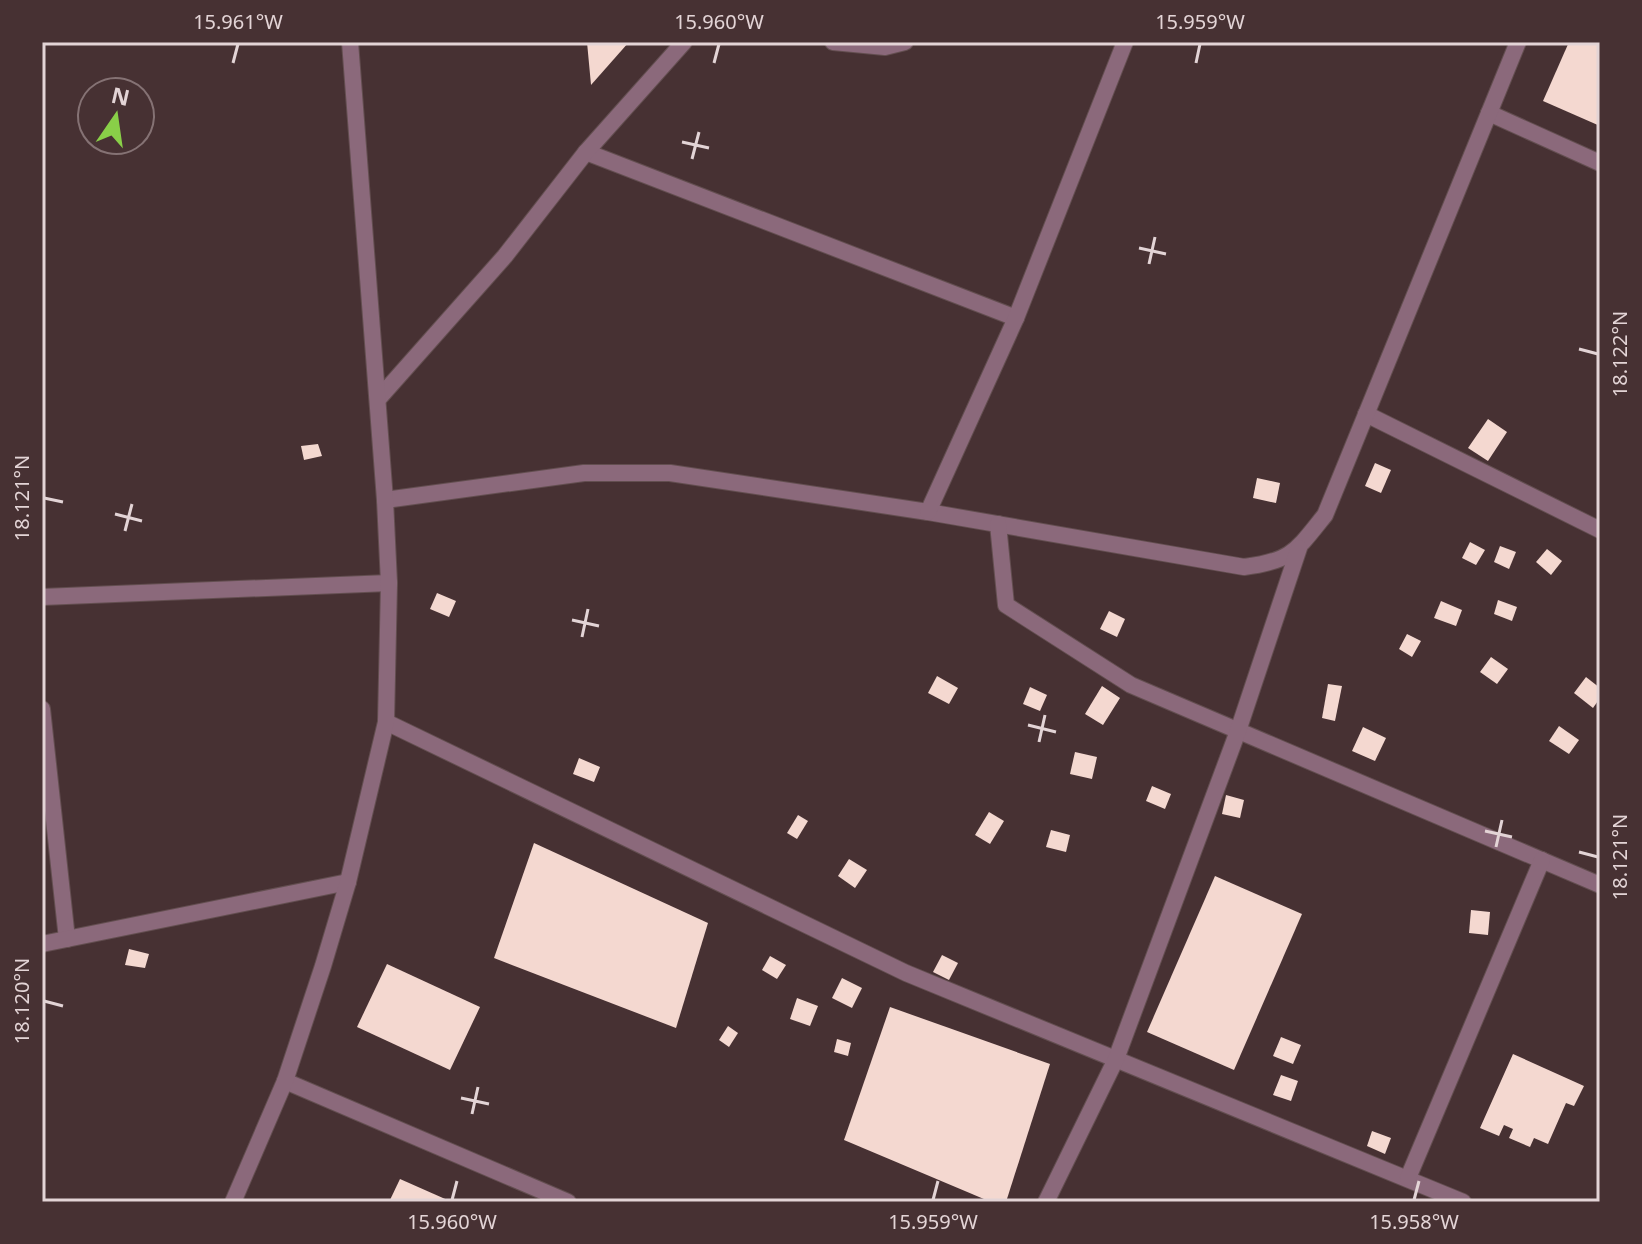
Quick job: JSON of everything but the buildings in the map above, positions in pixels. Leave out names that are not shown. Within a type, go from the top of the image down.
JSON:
[{"type":"street","points":[[233,1202],[285,1081],[348,882],[386,722],[389,583],[380,397],[350,42]]},
{"type":"street","points":[[380,397],[505,256],[586,152],[684,42]]},
{"type":"street","points":[[833,42],[885,47],[905,42]]},
{"type":"street","points":[[928,512],[1016,318],[1125,42]]},
{"type":"street","points":[[385,500],[584,473],[670,473],[928,512],[1244,567],[1277,563],[1299,548],[1325,515],[1518,42]]},
{"type":"street","points":[[1489,113],[1600,163]]},
{"type":"street","points":[[586,152],[1016,318]]},
{"type":"street","points":[[1366,414],[1600,530]]},
{"type":"street","points":[[998,524],[1006,605],[1131,685],[1600,885]]},
{"type":"street","points":[[1046,1202],[1116,1059],[1238,731],[1299,548]]},
{"type":"street","points":[[42,597],[389,583]]},
{"type":"street","points":[[42,709],[67,939]]},
{"type":"street","points":[[386,722],[906,973],[1463,1202]]},
{"type":"street","points":[[1408,1178],[1542,860]]},
{"type":"street","points":[[42,944],[348,882]]},
{"type":"street","points":[[285,1081],[568,1202]]}]
